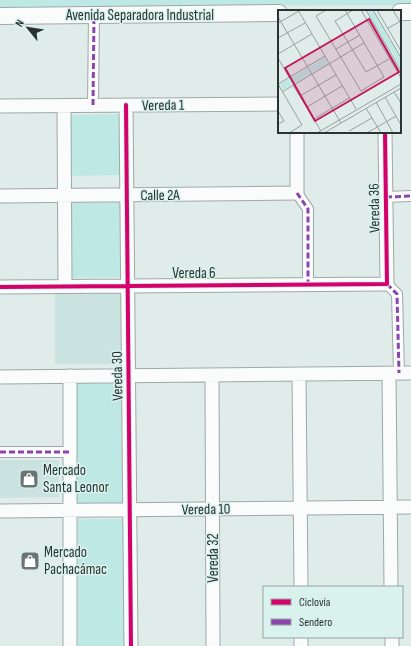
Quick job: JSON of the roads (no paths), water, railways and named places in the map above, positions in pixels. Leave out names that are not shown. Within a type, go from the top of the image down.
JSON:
[{"type":"street","name":"Avenida Separadora Industrial","points":[[0,16],[278,13]]},
{"type":"street","points":[[93,105],[94,15]]},
{"type":"street","name":"Vereda 1","points":[[0,106],[278,104]]},
{"type":"street","name":"Vereda 30","points":[[126,105],[131,646]]},
{"type":"street","points":[[64,106],[65,286]]},
{"type":"street","points":[[297,133],[297,193],[308,209],[308,284]]},
{"type":"street","name":"Vereda 36","points":[[385,133],[387,284]]},
{"type":"street","name":"Calle 2A","points":[[0,196],[297,193]]},
{"type":"street","points":[[386,197],[411,196]]},
{"type":"street","points":[[387,284],[397,294],[400,373],[390,507],[391,586]]},
{"type":"street","name":"Vereda 6","points":[[0,286],[387,284]]},
{"type":"street","points":[[0,377],[400,373]]},
{"type":"street","points":[[299,374],[301,586]]},
{"type":"street","name":"Vereda 32","points":[[212,375],[213,646]]},
{"type":"street","points":[[70,376],[70,646]]},
{"type":"street","points":[[0,452],[70,452]]},
{"type":"street","name":"Vereda 10","points":[[0,512],[411,507]]},
{"type":"place","name":"Mercado Santa Leonor","points":[[29,479]]},
{"type":"place","name":"Mercado Pachacámac","points":[[30,561]]}]
